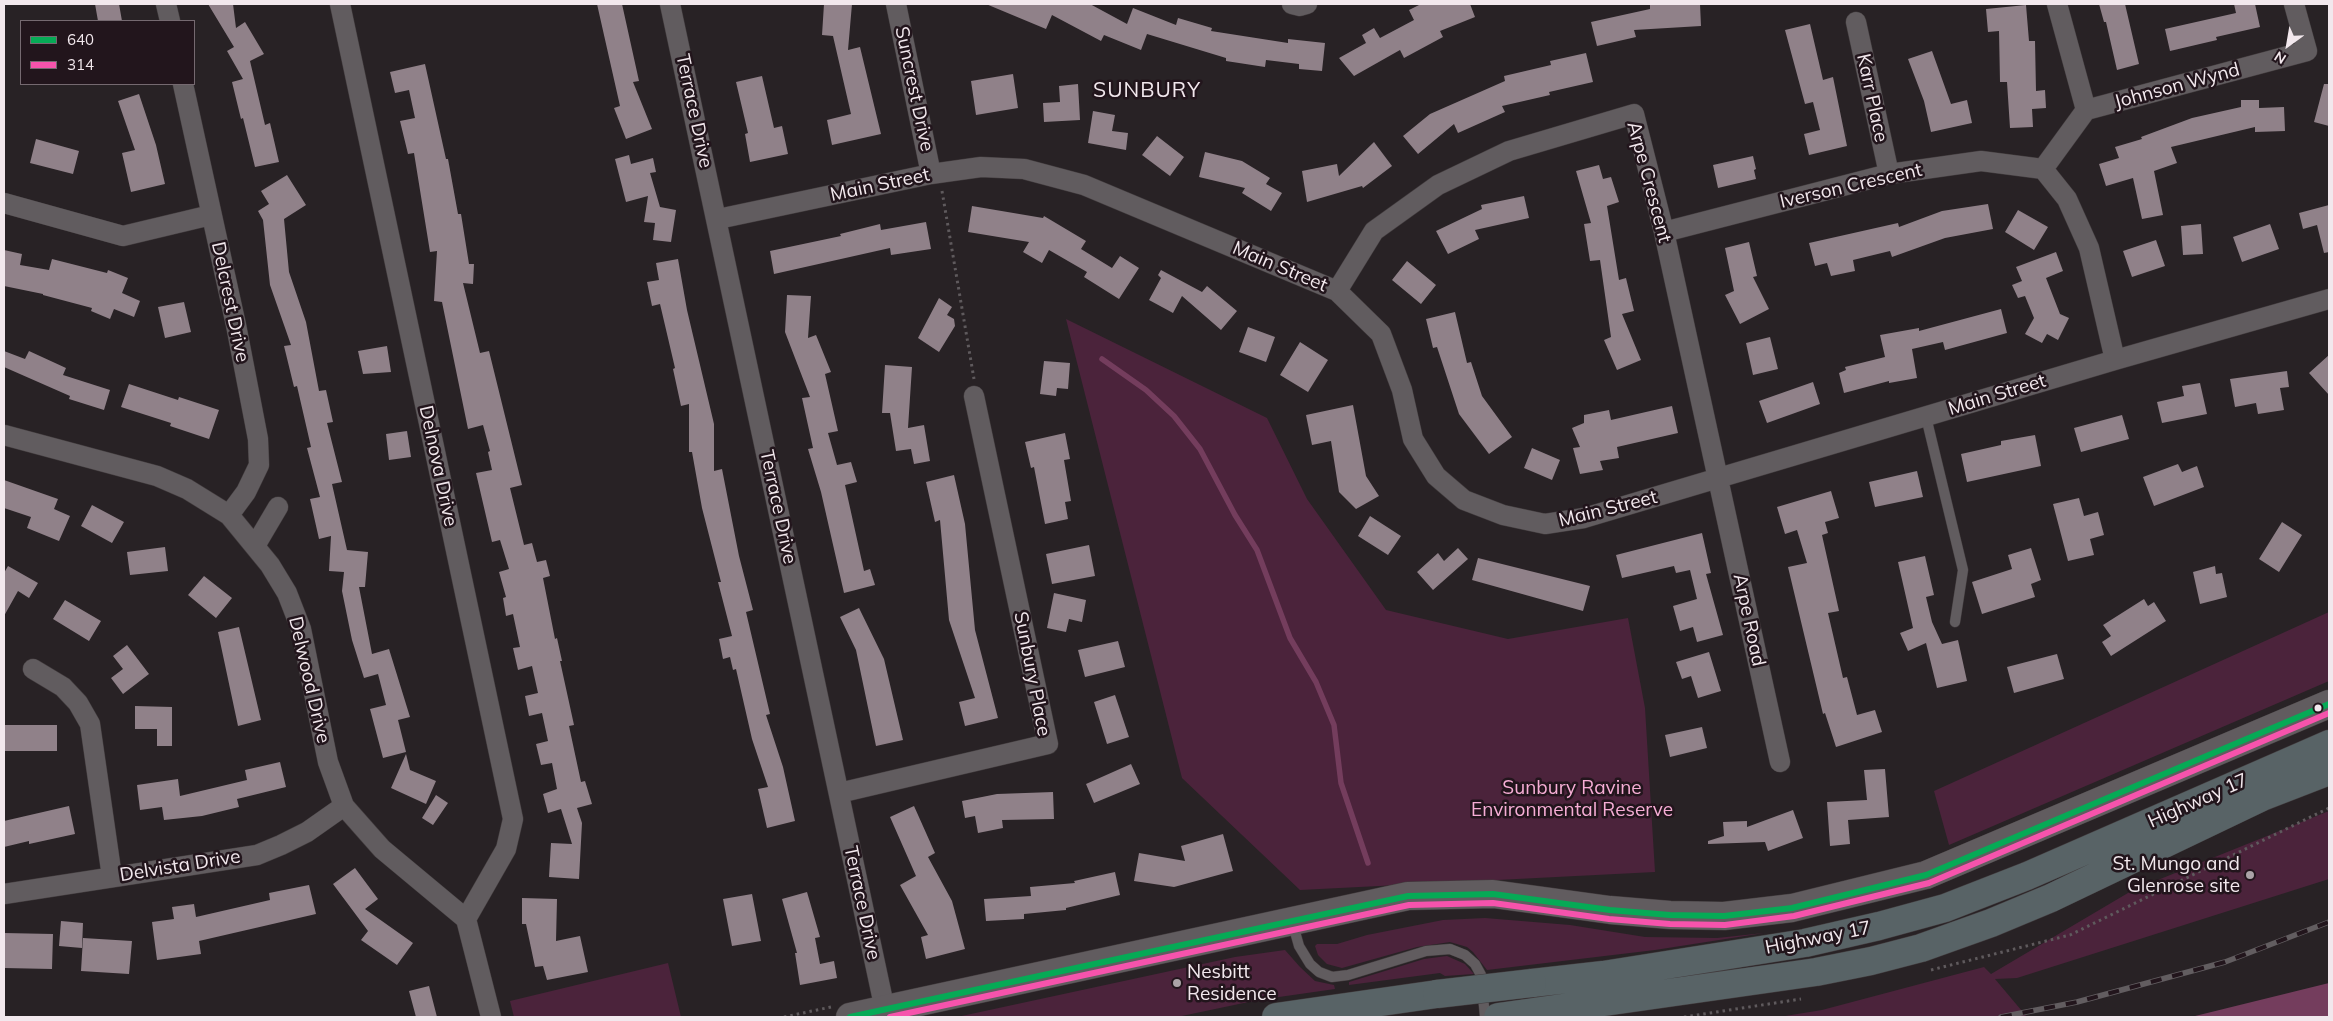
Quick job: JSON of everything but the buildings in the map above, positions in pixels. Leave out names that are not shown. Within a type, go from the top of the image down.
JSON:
[{"type":"highway","name":"Highway 17","points":[[1276,1017],[1437,994],[1603,975],[1805,943],[1879,926],[1945,908],[2027,876],[2329,744]]},
{"type":"highway","name":"Highway 17","points":[[1498,1017],[1816,972],[1871,961],[1921,948],[2051,898],[2262,798],[2329,770]]},
{"type":"street","points":[[166,4],[170,20]]},
{"type":"street","name":"Delnova Drive","points":[[340,4],[514,819],[506,849],[466,919]]},
{"type":"street","name":"Terrace Drive","points":[[670,4],[718,219],[885,1010]]},
{"type":"street","name":"Suncrest Drive","points":[[896,4],[935,173]]},
{"type":"street","points":[[1292,4],[1300,6],[1307,4]]},
{"type":"street","points":[[2057,4],[2086,110],[2043,169],[2067,199],[2089,248],[2115,360]]},
{"type":"street","name":"Johnson Wynd","points":[[2086,110],[2307,51],[2294,4]]},
{"type":"street","name":"Karr Place","points":[[1856,22],[1889,174]]},
{"type":"street","name":"Delcrest Drive","points":[[183,85],[236,326],[258,439],[259,465],[246,492],[229,515]]},
{"type":"street","name":"Arpe Crescent","points":[[1337,291],[1374,231],[1438,185],[1510,151],[1634,114],[1664,232],[1718,479]]},
{"type":"street","name":"Iverson Crescent","points":[[1664,232],[1889,174],[1981,162],[2043,169]]},
{"type":"street","name":"Main Street","points":[[718,219],[935,173],[981,167],[1024,169],[1084,185],[1337,291],[1382,334],[1402,390],[1413,439],[1436,476],[1464,500],[1503,515],[1545,524],[1584,518],[2115,360],[2329,299]]},
{"type":"street","points":[[4,203],[123,236],[211,216]]},
{"type":"street","name":"Sunbury Place","points":[[839,793],[1048,744],[974,396]]},
{"type":"street","name":"Delwood Drive","points":[[4,435],[157,476],[187,489],[229,515],[270,565],[287,593],[301,629],[328,762],[344,806],[382,849],[466,919]]},
{"type":"street","name":"Arpe Road","points":[[1718,479],[1780,762]]},
{"type":"street","points":[[255,546],[278,508]]},
{"type":"street","points":[[33,669],[62,687],[78,703],[90,724],[112,877]]},
{"type":"street","points":[[844,1011],[885,1010],[1408,896],[1493,894],[1610,910],[1670,915],[1724,916],[1792,908],[1926,875],[2329,704]]},
{"type":"street","name":"Delvista Drive","points":[[4,894],[257,855],[306,832],[344,806]]},
{"type":"street","points":[[466,919],[491,1017]]},
{"type":"lane","points":[[1926,417],[1963,570],[1955,622]]},
{"type":"lane","points":[[1292,920],[1300,946],[1310,964],[1319,972],[1332,977],[1348,976],[1426,952],[1450,949],[1465,955],[1475,964],[1481,975],[1485,1017]]},
{"type":"path","points":[[935,173],[972,365],[974,396]]},
{"type":"path","points":[[784,1017],[844,1011]]},
{"type":"green space","name":"Sunbury Ravine Environmental Reserve","points":[[1066,319],[1267,418],[1307,499],[1386,610],[1508,639],[1628,618],[1645,708],[1655,872],[1300,890],[1182,778]]},
{"type":"green space","points":[[2329,612],[2329,681],[1949,845],[1934,791]]},
{"type":"green space","points":[[2329,811],[2329,879],[2017,978],[1995,979],[2027,1017],[1779,1017],[1822,1010],[1984,967],[1991,974],[2133,890]]},
{"type":"green space","points":[[1485,918],[1570,925],[1645,937],[1717,938],[1764,933],[1655,950],[1487,970],[1467,947],[1450,942],[1417,947],[1342,968],[1327,964],[1318,955],[1315,946],[1317,944],[1337,944],[1367,935],[1443,920]]},
{"type":"green space","points":[[1285,950],[1315,981],[1334,985],[1335,989],[1258,1000],[1177,1017],[957,1017],[1235,957]]},
{"type":"green space","points":[[1447,956],[1465,964],[1474,974],[1445,976],[1440,973],[1349,985],[1349,982],[1424,959]]},
{"type":"green space","points":[[668,963],[681,1017],[514,1017],[510,1001]]},
{"type":"shaded area","points":[[2329,983],[2329,1017],[2191,1017]]},
{"type":"waterway","points":[[1102,359],[1146,390],[1174,416],[1200,449],[1235,515],[1257,550],[1290,638],[1316,682],[1334,725],[1341,783],[1368,863]]},
{"type":"railway","points":[[2001,1017],[2077,1002],[2225,962],[2329,922]]},
{"type":"transit line","name":"640","points":[[850,1017],[1408,896],[1493,894],[1610,910],[1670,915],[1724,916],[1792,908],[1926,875],[2329,704]]},
{"type":"transit line","name":"314","points":[[890,1017],[1409,905],[1493,903],[1609,919],[1670,924],[1725,925],[1794,916],[1929,883],[2329,713]]},
{"type":"place","name":"St. Mungo and Glenrose site","points":[[2250,875]]},
{"type":"place","name":"Nesbitt Residence","points":[[1177,983]]},
{"type":"district","name":"SUNBURY","points":[[1147,91]]}]
